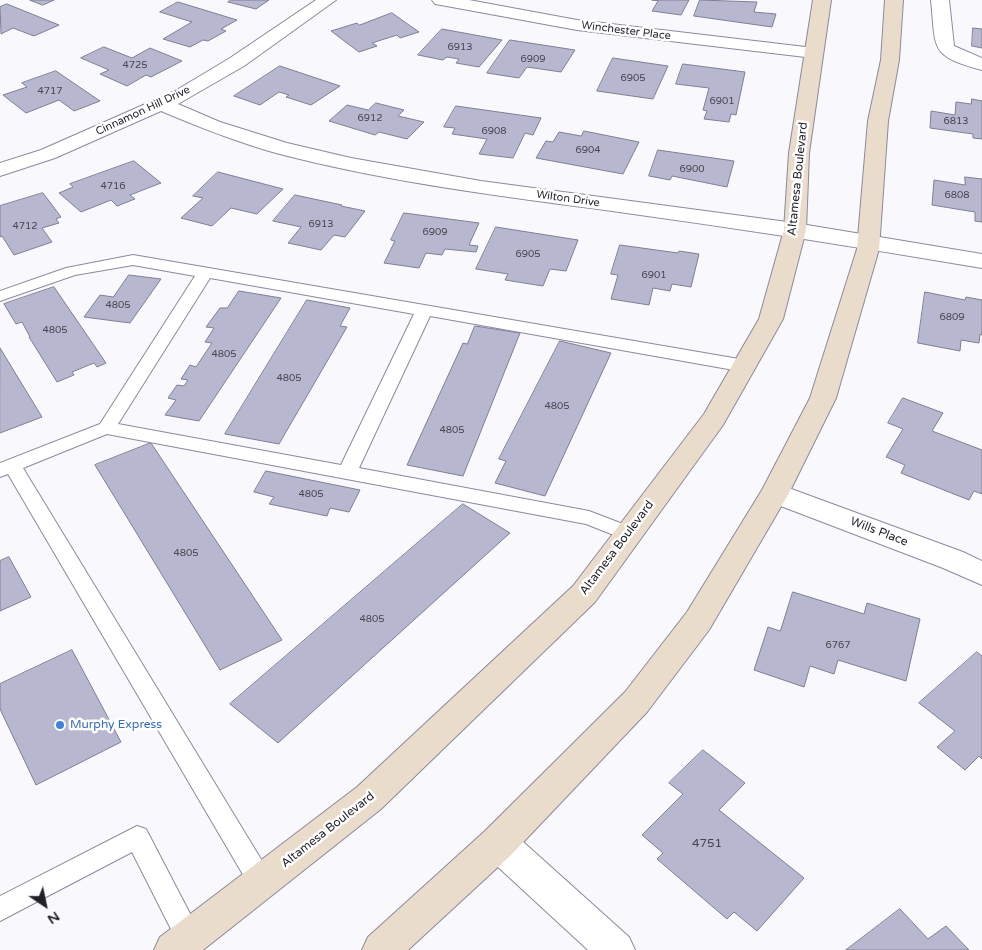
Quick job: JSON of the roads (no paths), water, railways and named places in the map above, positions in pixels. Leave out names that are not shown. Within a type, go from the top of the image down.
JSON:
[{"type":"main road","name":"Altamesa Boulevard","points":[[181,944],[369,798],[584,594],[714,419],[771,319],[795,230],[799,153],[822,0]]},
{"type":"main road","points":[[381,950],[498,844],[636,702],[698,621],[774,493],[823,398],[868,244],[878,121],[890,60],[894,0]]},
{"type":"street","name":"Cinnamon Hill Drive","points":[[0,170],[48,154],[182,95],[236,62],[327,0]]},
{"type":"street","name":"Winchester Place","points":[[440,0],[577,25],[814,53]]},
{"type":"street","points":[[940,0],[945,46],[948,52],[982,64]]},
{"type":"street","name":"Wilton Drive","points":[[161,104],[213,126],[281,148],[351,164],[481,187],[795,230],[868,244],[982,261]]},
{"type":"street","name":"Wills Place","points":[[774,493],[953,560],[982,574]]},
{"type":"street","points":[[498,844],[616,950]]},
{"type":"lane","points":[[0,296],[72,271],[133,260],[745,366]]},
{"type":"lane","points":[[106,428],[205,273]]},
{"type":"lane","points":[[347,473],[424,311]]},
{"type":"lane","points":[[261,882],[6,468],[106,428],[589,518],[629,534]]},
{"type":"lane","points":[[0,909],[137,837],[181,944]]},
{"type":"place","name":"Murphy Express","points":[[60,725]]}]
